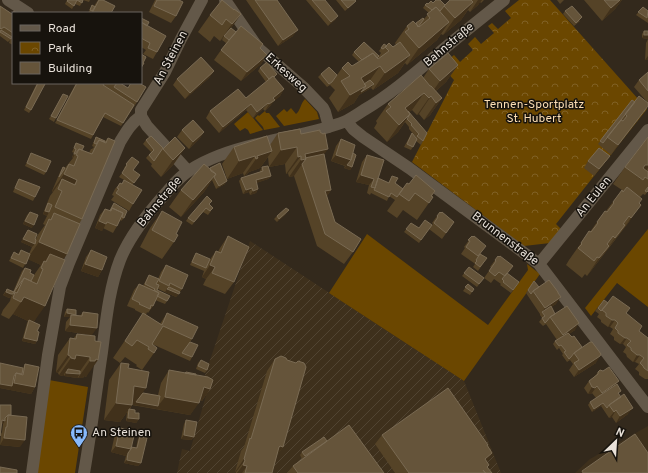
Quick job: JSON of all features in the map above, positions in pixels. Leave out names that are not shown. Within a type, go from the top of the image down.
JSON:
[{"type":"street","points":[[8,0],[26,12]]},
{"type":"street","name":"An Steinen","points":[[32,473],[48,356],[60,287],[120,143],[135,120],[141,116],[141,110],[165,72],[202,0]]},
{"type":"street","name":"Erkesweg","points":[[225,0],[258,48],[303,87],[322,108],[325,112],[329,127]]},
{"type":"street","name":"Bahnstraße","points":[[84,473],[108,305],[116,273],[128,245],[142,221],[172,186],[188,171],[196,166],[239,149],[329,127],[347,120],[372,106],[404,82],[504,0]]},
{"type":"street","points":[[141,116],[147,126],[188,171]]},
{"type":"street","name":"Brunnenstraße","points":[[347,120],[353,129],[363,138],[409,168],[539,264],[648,407]]},
{"type":"street","name":"An Eulen","points":[[539,264],[648,130]]},
{"type":"shaded area","points":[[250,241],[464,381],[501,473],[177,473],[182,449],[190,451],[207,392],[200,390]]},
{"type":"shaded area","points":[[648,426],[648,473],[575,473],[590,459]]},
{"type":"green space","name":"Tennen-Sportplatz St. Hubert","points":[[519,0],[550,0],[647,109],[556,224],[561,229],[550,243],[524,246],[412,162],[454,80],[441,66],[454,55],[460,62],[473,50],[468,44],[475,37],[481,44],[494,33],[488,26],[492,23],[498,29],[511,18],[505,11]]},
{"type":"green space","points":[[305,99],[317,112],[319,119],[284,126],[276,116],[284,109],[287,112],[291,108],[296,114]]},
{"type":"green space","points":[[265,111],[266,113],[269,113],[280,127],[264,130],[255,118]]},
{"type":"green space","points":[[248,112],[263,130],[250,134],[245,128],[240,131],[234,124]]},
{"type":"green space","points":[[648,229],[648,307],[617,283],[591,316],[585,308]]},
{"type":"green space","points":[[367,234],[488,325],[528,270],[527,264],[540,274],[464,381],[329,293]]},
{"type":"green space","points":[[49,380],[88,387],[75,473],[37,473]]},
{"type":"building","points":[[77,0],[74,6],[67,1]]},
{"type":"building","points":[[99,0],[103,0],[115,6],[112,12],[93,12]]},
{"type":"building","points":[[157,0],[179,0],[183,2],[176,16],[154,6]]},
{"type":"building","points":[[222,0],[241,14],[232,24],[226,19],[222,25],[210,15]]},
{"type":"building","points":[[255,0],[277,0],[298,30],[283,40]]},
{"type":"building","points":[[312,0],[325,0],[338,16],[331,22]]},
{"type":"building","points":[[341,0],[355,0],[356,1],[348,8]]},
{"type":"building","points":[[436,0],[440,0],[445,5],[440,11],[436,7],[432,10],[425,5],[431,1],[433,3]]},
{"type":"building","points":[[450,0],[471,0],[473,2],[455,18],[444,6]]},
{"type":"building","points":[[604,0],[620,0],[611,8]]},
{"type":"building","points":[[92,5],[95,7],[92,11],[90,10]]},
{"type":"building","points":[[0,6],[12,14],[12,32],[4,27],[1,29]]},
{"type":"building","points":[[572,6],[582,17],[576,23],[565,11]]},
{"type":"building","points":[[436,7],[449,22],[419,48],[405,32],[409,29],[407,26],[413,21],[419,27],[430,18],[427,14]]},
{"type":"building","points":[[643,7],[648,11],[647,18],[638,12]]},
{"type":"building","points":[[142,18],[149,22],[147,26],[142,23]]},
{"type":"building","points":[[423,18],[424,19],[418,27],[416,23]]},
{"type":"building","points":[[142,23],[166,36],[157,52],[148,48],[150,43],[142,39]]},
{"type":"building","points":[[241,26],[263,44],[260,48],[267,55],[247,72],[221,50]]},
{"type":"building","points":[[231,28],[236,32],[229,40],[224,36]]},
{"type":"building","points":[[1,30],[12,37],[11,39],[0,32]]},
{"type":"building","points":[[644,31],[648,31],[648,35],[644,35]]},
{"type":"building","points":[[364,42],[379,56],[377,58],[373,53],[362,60],[354,52]]},
{"type":"building","points":[[400,42],[410,55],[385,73],[380,66],[361,78],[366,86],[350,95],[341,81],[350,76],[342,68],[348,62],[352,66],[373,53],[378,59],[389,51],[385,47],[389,43],[393,47]]},
{"type":"building","points":[[384,44],[387,46],[383,49],[381,48]]},
{"type":"building","points":[[448,53],[458,65],[440,81],[429,69]]},
{"type":"building","points":[[142,55],[146,57],[142,66]]},
{"type":"building","points":[[201,57],[214,71],[190,93],[177,79]]},
{"type":"building","points":[[267,62],[277,74],[269,79],[260,68]]},
{"type":"building","points":[[329,67],[337,75],[329,84],[321,74]]},
{"type":"building","points":[[648,72],[648,91],[639,80]]},
{"type":"building","points":[[421,75],[442,98],[436,103],[431,96],[429,98],[424,93],[405,108],[410,114],[399,125],[386,111],[391,107],[388,104]]},
{"type":"building","points":[[273,76],[284,89],[273,98],[275,100],[269,104],[268,103],[257,112],[251,104],[223,127],[210,111],[238,89],[246,98]]},
{"type":"building","points":[[370,80],[374,84],[361,92],[366,86],[364,84]]},
{"type":"building","points":[[38,84],[45,84],[31,110],[26,107]]},
{"type":"building","points":[[76,84],[104,84],[134,105],[123,123],[105,113],[93,135],[57,120]]},
{"type":"building","points":[[116,84],[122,84],[128,88],[130,84],[141,84],[146,87],[137,102],[114,87]]},
{"type":"building","points":[[63,94],[68,96],[56,118],[51,116]]},
{"type":"building","points":[[639,96],[648,103],[648,106],[618,145],[607,137],[621,120],[623,121],[627,116],[625,114]]},
{"type":"building","points":[[632,100],[635,102],[603,143],[600,141]]},
{"type":"building","points":[[408,111],[427,133],[423,141],[417,136],[419,134],[407,119],[410,114]]},
{"type":"building","points":[[193,120],[204,132],[193,142],[182,130]]},
{"type":"building","points":[[300,129],[301,134],[320,130],[323,134],[325,133],[328,149],[305,154],[306,159],[301,160],[301,156],[298,157],[297,147],[281,150],[278,133]]},
{"type":"building","points":[[412,133],[417,139],[413,147],[407,144]]},
{"type":"building","points":[[151,136],[163,148],[154,161],[149,155],[154,150],[146,140]]},
{"type":"building","points":[[267,136],[272,151],[257,156],[258,158],[256,159],[255,156],[239,161],[234,147]]},
{"type":"building","points":[[96,137],[105,142],[99,140],[96,144],[94,143]]},
{"type":"building","points":[[175,137],[185,148],[173,160],[163,149]]},
{"type":"building","points":[[648,137],[648,165],[645,165],[643,168],[648,172],[648,179],[645,177],[643,180],[625,167]]},
{"type":"building","points":[[108,138],[115,141],[82,219],[55,207],[62,191],[58,189],[62,179],[75,185],[77,180],[64,174],[69,164],[74,166],[79,149],[92,154],[99,140],[106,143]]},
{"type":"building","points":[[341,139],[355,145],[351,160],[336,155]]},
{"type":"building","points":[[76,143],[84,146],[82,150],[79,149],[74,154],[76,149],[74,148]]},
{"type":"building","points":[[599,148],[610,156],[599,169],[588,161]]},
{"type":"building","points":[[31,153],[51,161],[46,172],[27,163]]},
{"type":"building","points":[[353,153],[356,155],[352,167],[347,165],[351,160]]},
{"type":"building","points":[[324,154],[331,190],[325,191],[335,222],[361,239],[353,252],[325,234],[302,164],[306,159],[305,158]]},
{"type":"building","points":[[367,155],[384,160],[375,188],[371,187],[374,179],[361,175]]},
{"type":"building","points":[[132,157],[139,162],[133,170],[140,175],[134,183],[122,173],[127,165],[126,164]]},
{"type":"building","points":[[220,163],[227,181],[219,186],[214,177],[216,174],[211,171],[210,168]]},
{"type":"building","points":[[204,164],[216,174],[193,200],[181,190]]},
{"type":"building","points":[[268,166],[271,176],[256,180],[258,189],[253,191],[252,188],[246,190],[241,178],[263,171],[262,167]]},
{"type":"building","points":[[63,167],[65,168],[59,177]]},
{"type":"building","points":[[416,175],[435,191],[431,196],[433,197],[429,203],[415,193],[409,201],[399,194],[407,183],[409,184]]},
{"type":"building","points":[[392,176],[398,178],[395,183],[403,189],[397,197],[391,193],[389,197],[374,190],[378,178],[389,183]]},
{"type":"building","points":[[19,179],[40,187],[35,197],[15,188]]},
{"type":"building","points":[[124,180],[142,190],[133,204],[116,193],[119,189],[117,188],[120,183],[122,184]]},
{"type":"building","points":[[627,187],[642,199],[639,203],[641,205],[631,218],[629,216],[623,224],[625,225],[615,238],[613,236],[607,244],[609,246],[599,258],[597,257],[594,261],[578,248],[589,231],[591,232],[598,223],[597,222],[605,211],[607,212],[622,190],[623,192]]},
{"type":"building","points":[[207,196],[212,201],[209,204],[213,208],[210,211],[206,208],[194,222],[188,218]]},
{"type":"building","points":[[48,203],[52,205],[49,212],[45,211]]},
{"type":"building","points":[[114,203],[127,211],[124,218],[122,217],[123,213],[112,208],[110,211]]},
{"type":"building","points":[[112,208],[123,213],[117,226],[99,221],[105,209],[111,211]]},
{"type":"building","points":[[286,208],[289,210],[279,219],[277,216]]},
{"type":"building","points":[[162,211],[182,222],[174,242],[152,230]]},
{"type":"building","points":[[30,212],[38,215],[34,225],[25,221]]},
{"type":"building","points":[[440,212],[454,222],[446,233],[434,223]]},
{"type":"building","points":[[54,213],[80,224],[67,254],[39,242],[49,219],[51,220]]},
{"type":"building","points":[[425,220],[432,225],[421,240],[406,229],[411,223],[419,228]]},
{"type":"building","points":[[28,230],[37,234],[35,244],[23,239]]},
{"type":"building","points":[[228,236],[249,247],[234,282],[212,273],[215,267],[210,265],[216,251],[221,253]]},
{"type":"building","points":[[472,236],[486,246],[478,256],[466,247],[470,241],[468,240]]},
{"type":"building","points":[[21,250],[30,254],[26,264],[11,258],[14,252],[19,255]]},
{"type":"building","points":[[91,250],[107,257],[102,270],[85,264]]},
{"type":"building","points":[[196,253],[210,259],[206,268],[192,262]]},
{"type":"building","points":[[50,254],[65,260],[45,306],[24,297],[21,302],[13,298],[24,278],[37,284],[43,269],[41,268],[44,261],[46,262]]},
{"type":"building","points":[[480,254],[487,258],[480,267],[475,263]]},
{"type":"building","points":[[498,256],[513,266],[505,276],[499,272],[495,276],[489,271]]},
{"type":"building","points":[[166,265],[188,275],[182,289],[170,283],[169,286],[159,281]]},
{"type":"building","points":[[469,267],[484,278],[479,284],[464,273]]},
{"type":"building","points":[[25,268],[31,270],[30,273],[34,275],[31,281],[24,278],[14,292]]},
{"type":"building","points":[[507,273],[519,282],[513,290],[503,282],[504,281],[502,279]]},
{"type":"building","points":[[149,275],[159,279],[156,284],[159,285],[157,290],[170,296],[167,301],[157,296],[159,293],[154,290],[155,289],[145,284]]},
{"type":"building","points":[[549,280],[561,297],[545,308],[533,291]]},
{"type":"building","points":[[534,281],[539,287],[531,294],[528,290]]},
{"type":"building","points":[[139,284],[159,293],[150,309],[132,299]]},
{"type":"building","points":[[468,284],[474,289],[472,292],[465,287]]},
{"type":"building","points":[[169,287],[180,292],[179,294],[167,289]]},
{"type":"building","points":[[7,289],[14,292],[13,294],[6,292]]},
{"type":"building","points":[[613,296],[630,308],[626,313],[642,326],[639,331],[648,338],[648,371],[640,363],[644,358],[637,355],[627,345],[631,341],[618,333],[615,328],[618,323],[606,316],[606,313],[602,310]]},
{"type":"building","points":[[604,300],[608,303],[601,311],[598,308]]},
{"type":"building","points":[[551,306],[555,314],[545,323],[542,318],[545,316],[542,312]]},
{"type":"building","points":[[567,306],[579,323],[563,335],[550,317]]},
{"type":"building","points":[[67,309],[76,310],[76,315],[67,313]]},
{"type":"building","points":[[83,312],[98,314],[97,328],[70,325],[71,315],[82,316]]},
{"type":"building","points":[[143,313],[162,325],[167,313],[198,327],[192,339],[163,326],[152,344],[157,348],[154,353],[148,349],[149,347],[137,340],[132,346],[125,341]]},
{"type":"building","points":[[29,320],[40,325],[37,331],[39,332],[37,341],[24,338]]},
{"type":"building","points":[[568,333],[572,337],[574,336],[582,347],[569,359],[564,352],[566,351],[555,341]]},
{"type":"building","points":[[77,334],[95,336],[95,341],[101,342],[98,360],[96,359],[95,361],[90,361],[90,357],[76,355],[75,359],[68,355],[70,338],[76,339]]},
{"type":"building","points":[[190,342],[198,345],[192,357],[182,353]]},
{"type":"building","points":[[592,342],[601,354],[579,370],[574,363],[579,360],[574,353]]},
{"type":"building","points":[[281,356],[296,363],[298,361],[304,363],[306,367],[283,447],[279,447],[272,473],[245,473],[247,466],[243,465],[250,438],[251,439],[275,359]]},
{"type":"building","points":[[201,360],[209,364],[207,370],[198,366]]},
{"type":"building","points":[[0,363],[23,368],[22,374],[16,373],[14,376],[12,386],[0,384]]},
{"type":"building","points":[[121,363],[129,364],[128,368],[149,372],[146,388],[134,386],[132,405],[116,403]]},
{"type":"building","points":[[25,364],[39,367],[35,387],[14,383],[16,373],[23,375]]},
{"type":"building","points":[[609,367],[619,381],[602,393],[597,386],[595,388],[592,387],[589,381],[598,374],[600,370],[603,371]]},
{"type":"building","points":[[68,369],[80,371],[80,374],[66,373]]},
{"type":"building","points":[[169,370],[208,377],[213,380],[210,389],[204,387],[199,403],[165,397]]},
{"type":"building","points":[[185,373],[196,374],[196,375]]},
{"type":"building","points":[[617,384],[621,391],[618,393],[621,397],[607,408],[603,403],[594,409],[590,402]]},
{"type":"building","points":[[448,388],[488,445],[492,453],[485,459],[489,465],[487,467],[492,473],[486,473],[483,470],[485,473],[409,473],[382,435]]},
{"type":"building","points":[[143,393],[160,396],[158,406],[136,402]]},
{"type":"building","points":[[624,394],[633,408],[620,416],[616,410],[614,412],[609,405]]},
{"type":"building","points":[[0,405],[11,405],[11,415],[8,415],[5,418],[5,421],[2,420],[0,436]]},
{"type":"building","points":[[129,409],[135,410],[135,413],[139,413],[139,419],[128,418]]},
{"type":"building","points":[[8,415],[27,417],[25,440],[4,438]]},
{"type":"building","points":[[186,420],[197,422],[194,437],[184,435]]},
{"type":"building","points":[[349,425],[384,473],[298,473],[293,466]]},
{"type":"building","points":[[120,428],[135,431],[131,449],[116,446]]},
{"type":"building","points":[[635,434],[648,453],[648,473],[583,473],[582,471]]},
{"type":"building","points":[[140,436],[147,438],[141,463],[127,460],[131,447],[137,448]]},
{"type":"building","points":[[324,437],[327,441],[305,456],[302,452]]},
{"type":"building","points":[[0,467],[17,470],[17,473],[0,473]]},
{"type":"place","name":"An Steinen","points":[[79,448]]}]
